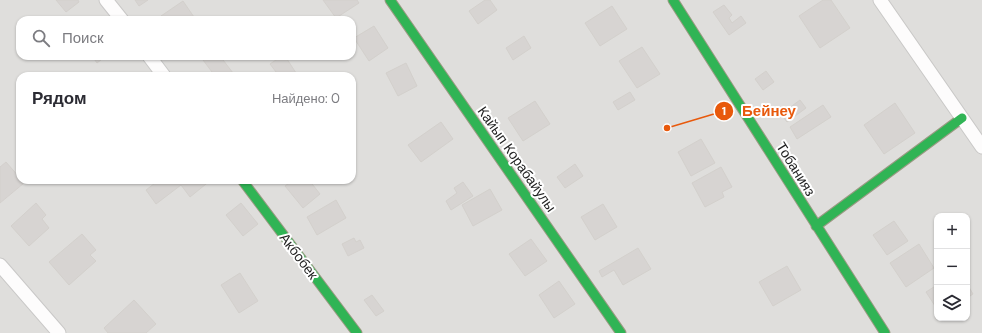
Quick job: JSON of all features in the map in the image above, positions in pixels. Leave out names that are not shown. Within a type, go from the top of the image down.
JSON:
[{"type":"street","points":[[106,0],[119,16]]},
{"type":"street","name":"Кайып Корабайулы","points":[[390,0],[621,333]]},
{"type":"street","name":"Тобанияз","points":[[673,0],[885,333]]},
{"type":"street","points":[[880,0],[982,147]]},
{"type":"street","points":[[152,60],[161,72]]},
{"type":"street","points":[[816,226],[962,118]]},
{"type":"street","name":"Акбобек","points":[[245,184],[357,333]]},
{"type":"street","points":[[0,265],[58,333]]},
{"type":"shaded area","points":[[0,0],[982,0],[982,333],[0,333]]},
{"type":"building","points":[[56,0],[78,0],[79,2],[66,12]]},
{"type":"building","points":[[135,0],[148,0],[139,6]]},
{"type":"building","points":[[323,0],[357,0],[359,3],[339,16],[335,16]]},
{"type":"building","points":[[485,0],[490,0],[497,10],[478,24],[469,11]]},
{"type":"building","points":[[823,0],[831,0],[850,28],[820,48],[799,16]]},
{"type":"building","points":[[183,1],[193,16],[161,16]]},
{"type":"building","points":[[724,5],[732,15],[729,18],[732,23],[741,16],[746,23],[729,35],[713,12]]},
{"type":"building","points":[[612,6],[627,29],[600,46],[585,23]]},
{"type":"building","points":[[374,26],[388,48],[369,61],[356,41],[356,37]]},
{"type":"building","points":[[524,36],[531,48],[513,60],[506,48]]},
{"type":"building","points":[[642,47],[660,74],[637,88],[619,61]]},
{"type":"building","points":[[203,60],[223,60],[232,72],[212,72]]},
{"type":"building","points":[[276,60],[288,60],[295,72],[276,72],[270,64]]},
{"type":"building","points":[[406,63],[417,86],[398,96],[386,73]]},
{"type":"building","points":[[766,71],[774,82],[763,90],[755,79]]},
{"type":"building","points":[[630,92],[635,100],[618,110],[613,102]]},
{"type":"building","points":[[800,100],[806,108],[787,122],[781,114]]},
{"type":"building","points":[[535,101],[550,124],[523,141],[508,118]]},
{"type":"building","points":[[895,103],[915,133],[884,154],[864,125]]},
{"type":"building","points":[[823,105],[831,117],[797,139],[790,127]]},
{"type":"building","points":[[441,122],[453,139],[421,162],[408,145]]},
{"type":"building","points":[[701,139],[715,163],[691,176],[678,152]]},
{"type":"building","points":[[6,162],[16,173],[16,184],[23,184],[0,203],[0,167]]},
{"type":"building","points":[[575,164],[583,176],[565,188],[557,177]]},
{"type":"building","points":[[721,167],[732,187],[722,192],[724,197],[705,207],[692,183]]},
{"type":"building","points":[[463,182],[473,196],[451,210],[446,201],[457,193],[454,188]]},
{"type":"building","points":[[154,184],[206,184],[190,197],[181,185],[156,204],[146,190]]},
{"type":"building","points":[[288,184],[312,184],[320,194],[303,208],[285,186]]},
{"type":"building","points":[[490,189],[502,210],[473,226],[462,205]]},
{"type":"building","points":[[336,200],[346,218],[317,235],[307,217]]},
{"type":"building","points":[[36,203],[46,215],[42,219],[49,228],[29,246],[11,226]]},
{"type":"building","points":[[241,203],[258,224],[243,236],[226,215]]},
{"type":"building","points":[[603,204],[617,227],[595,240],[581,217]]},
{"type":"building","points":[[894,221],[908,241],[887,255],[873,235]]},
{"type":"building","points":[[82,234],[96,250],[90,255],[96,261],[69,285],[49,262]]},
{"type":"building","points":[[354,238],[356,242],[360,240],[364,248],[348,256],[342,244]]},
{"type":"building","points":[[531,239],[547,261],[525,276],[509,254]]},
{"type":"building","points":[[919,244],[934,268],[906,287],[890,263]]},
{"type":"building","points":[[638,248],[651,269],[623,285],[614,270],[602,277],[599,271]]},
{"type":"building","points":[[787,266],[801,290],[773,306],[759,282]]},
{"type":"building","points":[[240,273],[258,301],[239,313],[221,285]]},
{"type":"building","points":[[559,281],[575,304],[554,318],[539,295]]},
{"type":"building","points":[[934,287],[934,304],[926,292]]},
{"type":"building","points":[[970,289],[973,294],[970,296]]},
{"type":"building","points":[[372,295],[384,311],[376,316],[364,300]]},
{"type":"building","points":[[134,300],[156,324],[146,333],[108,333],[104,328]]},
{"type":"traffic: fast","points":[[390,0],[621,333]]},
{"type":"traffic: fast","points":[[673,0],[885,333]]},
{"type":"traffic: fast","points":[[816,226],[962,118]]},
{"type":"traffic: fast","points":[[245,184],[357,333]]},
{"type":"place","name":"Бейнеу","points":[[667,128]]}]
